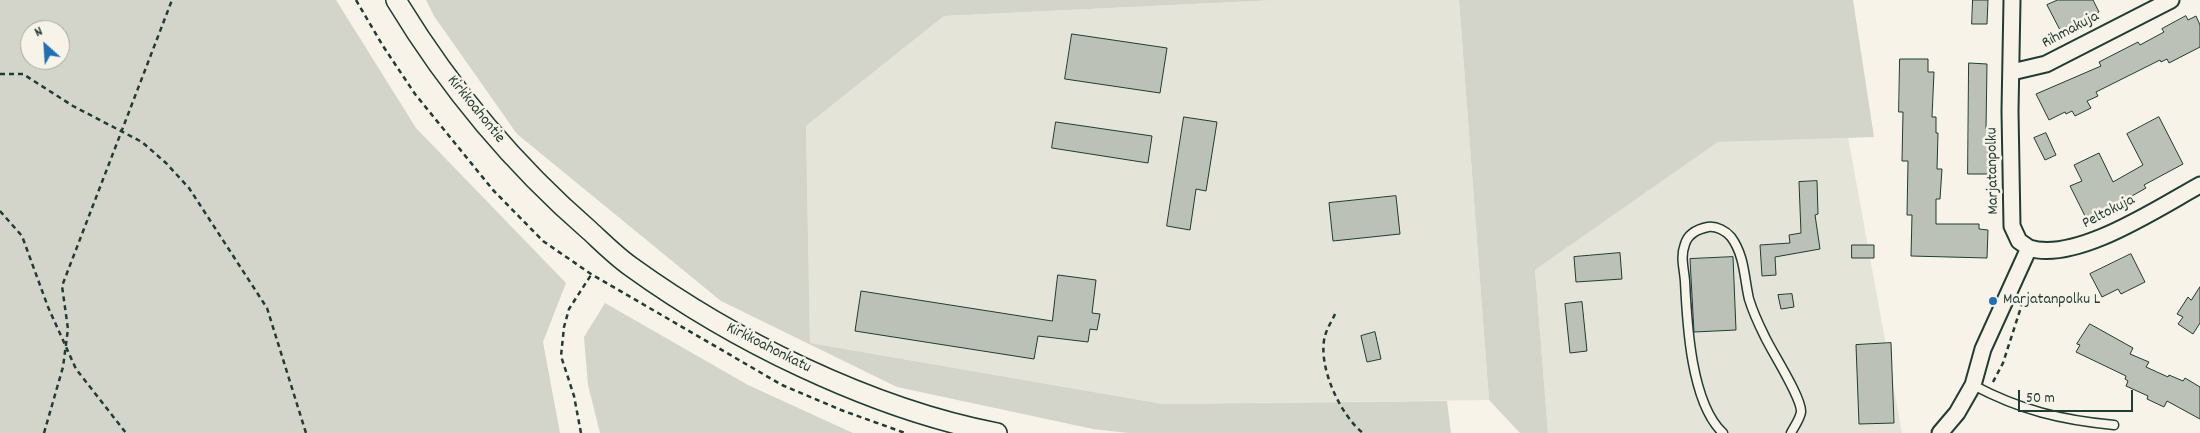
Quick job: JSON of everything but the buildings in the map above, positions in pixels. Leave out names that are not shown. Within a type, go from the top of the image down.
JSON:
[{"type":"street","name":"Kirkkoahontie","points":[[396,0],[442,70],[513,157],[566,211]]},
{"type":"street","name":"Marjatanpolku","points":[[2012,0],[2010,111],[2012,226],[2019,241],[2028,248]]},
{"type":"street","name":"Rihmakuja","points":[[2012,72],[2046,64],[2171,0]]},
{"type":"street","name":"Peltokuja","points":[[2028,248],[2050,252],[2090,243],[2200,185]]},
{"type":"street","name":"Kirkkoahonkatu","points":[[566,211],[636,270],[707,316],[782,357],[857,393],[930,416],[998,433]]},
{"type":"street","points":[[1940,433],[1958,413],[1973,384],[1987,341],[2028,248]]},
{"type":"lane","points":[[1723,433],[1706,409],[1695,374],[1686,322],[1682,258],[1685,243],[1689,235],[1710,227],[1722,229],[1731,237],[1745,268],[1749,298],[1759,325],[1778,364],[1796,394],[1801,413],[1791,433]]},
{"type":"lane","points":[[1973,384],[2027,410],[2083,422],[2114,425]]},
{"type":"path","points":[[44,433],[63,367],[68,330],[62,286],[172,0]]},
{"type":"path","points":[[0,74],[23,74],[72,106],[142,142],[189,188],[267,308],[306,433]]},
{"type":"path","points":[[0,211],[22,236],[48,307],[76,369],[126,433]]},
{"type":"path","points":[[581,433],[574,396],[561,356],[564,326],[569,309],[591,274]]},
{"type":"path","points":[[1987,392],[2003,363],[2024,298]]},
{"type":"path","points":[[1335,314],[1325,337],[1325,363],[1334,396],[1354,426],[1363,433]]},
{"type":"shaded area","points":[[0,0],[336,0],[416,128],[566,283],[543,342],[560,433],[0,433]]},
{"type":"shaded area","points":[[426,0],[1276,0],[944,16],[806,126],[810,343],[1163,404],[1447,401],[1451,433],[1128,433],[1093,429],[897,387],[721,301],[517,134],[434,16]]},
{"type":"shaded area","points":[[1276,0],[1459,0],[1489,400],[1163,404],[810,343],[806,126],[944,16]]},
{"type":"shaded area","points":[[1459,0],[1853,0],[1874,137],[1718,142],[1535,270],[1548,433],[1520,433],[1489,400]]},
{"type":"shaded area","points":[[1848,137],[1902,433],[1548,433],[1535,270],[1718,142]]},
{"type":"shaded area","points":[[605,303],[748,385],[853,433],[600,433],[588,385],[584,337]]},
{"type":"place","name":"Marjatanpolku L","points":[[1993,301]]}]
